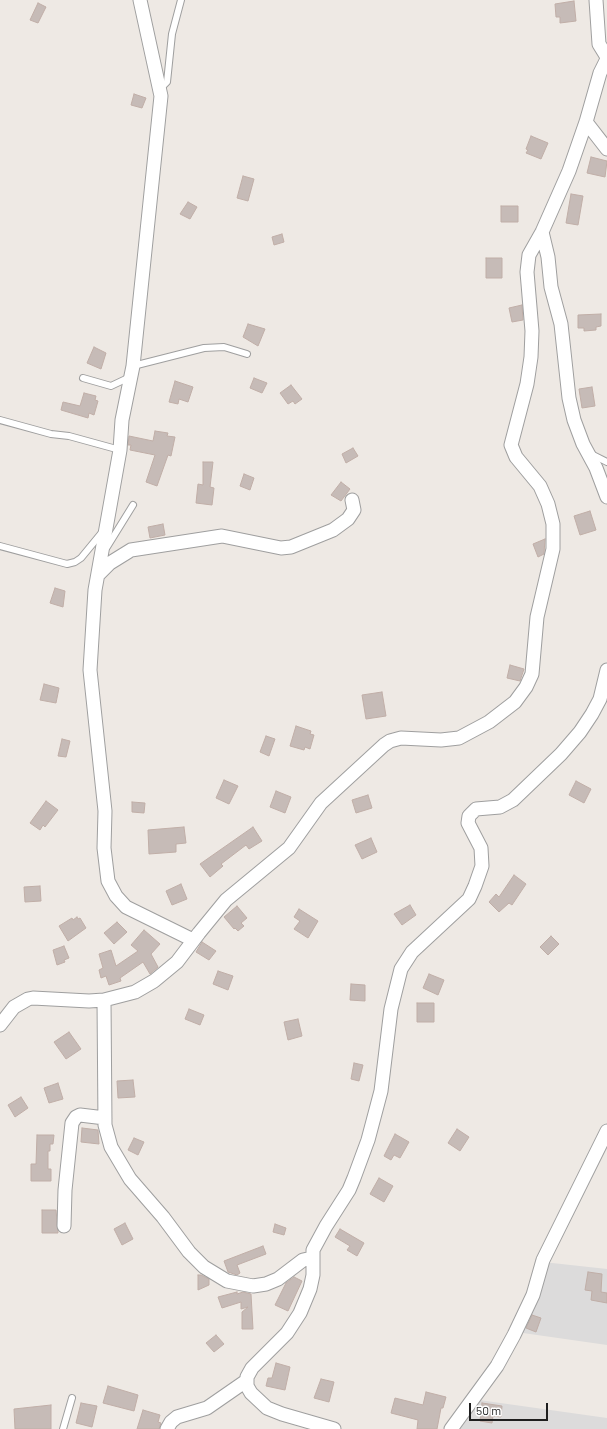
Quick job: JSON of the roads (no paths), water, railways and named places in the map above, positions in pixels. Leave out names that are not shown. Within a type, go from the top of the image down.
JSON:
[{"type":"street","points":[[140,0],[160,89],[151,197],[132,371],[122,420],[120,450],[95,590],[90,670],[106,811],[104,848],[108,881],[116,896],[126,907],[193,940]]},
{"type":"street","points":[[0,1025],[14,1007],[22,1001],[33,998],[85,1001],[104,1000],[135,992],[154,981],[177,962],[226,900],[289,848],[321,803],[384,744],[401,738],[441,740],[459,738],[489,722],[515,702],[526,687],[532,674],[537,617],[553,549],[553,524],[548,504],[540,486],[516,457],[511,445],[527,384],[531,357],[532,331],[527,272],[529,255],[542,232],[569,171],[586,122],[600,73],[607,58],[599,44],[596,0]]},
{"type":"street","points":[[586,122],[607,149]]},
{"type":"street","points":[[542,232],[548,257],[551,287],[561,324],[569,398],[574,420],[587,452],[596,468],[607,497]]},
{"type":"street","points":[[99,574],[110,563],[131,550],[222,536],[281,548],[291,547],[333,530],[348,519],[354,510],[352,500]]},
{"type":"street","points":[[167,1429],[171,1422],[177,1417],[207,1408],[246,1381],[252,1368],[282,1339],[300,1313],[310,1289],[313,1274],[312,1258],[316,1244],[349,1190],[368,1140],[381,1091],[391,1009],[401,969],[412,952],[469,899],[482,866],[481,848],[468,823],[469,816],[476,809],[500,807],[513,800],[562,754],[592,714],[600,699],[607,670]]},
{"type":"street","points":[[104,1000],[105,1118],[111,1147],[130,1179],[163,1217],[189,1252],[204,1267],[227,1281],[259,1286],[273,1282],[303,1260],[312,1258]]},
{"type":"street","points":[[64,1226],[65,1190],[72,1123],[76,1116],[80,1115],[105,1118]]},
{"type":"street","points":[[451,1429],[497,1366],[514,1335],[533,1295],[543,1260],[607,1131]]},
{"type":"street","points":[[246,1381],[251,1392],[267,1408],[282,1414],[334,1429]]},
{"type":"lane","points":[[160,89],[167,82],[172,34],[181,0]]},
{"type":"lane","points":[[83,378],[111,386],[132,371],[204,348],[224,347],[247,354]]},
{"type":"lane","points":[[0,420],[51,434],[69,436],[120,450]]},
{"type":"lane","points":[[587,452],[607,462]]},
{"type":"lane","points":[[103,552],[134,505]]},
{"type":"lane","points":[[0,546],[67,564],[81,558],[98,536],[107,528]]},
{"type":"lane","points":[[63,1429],[72,1398]]}]
